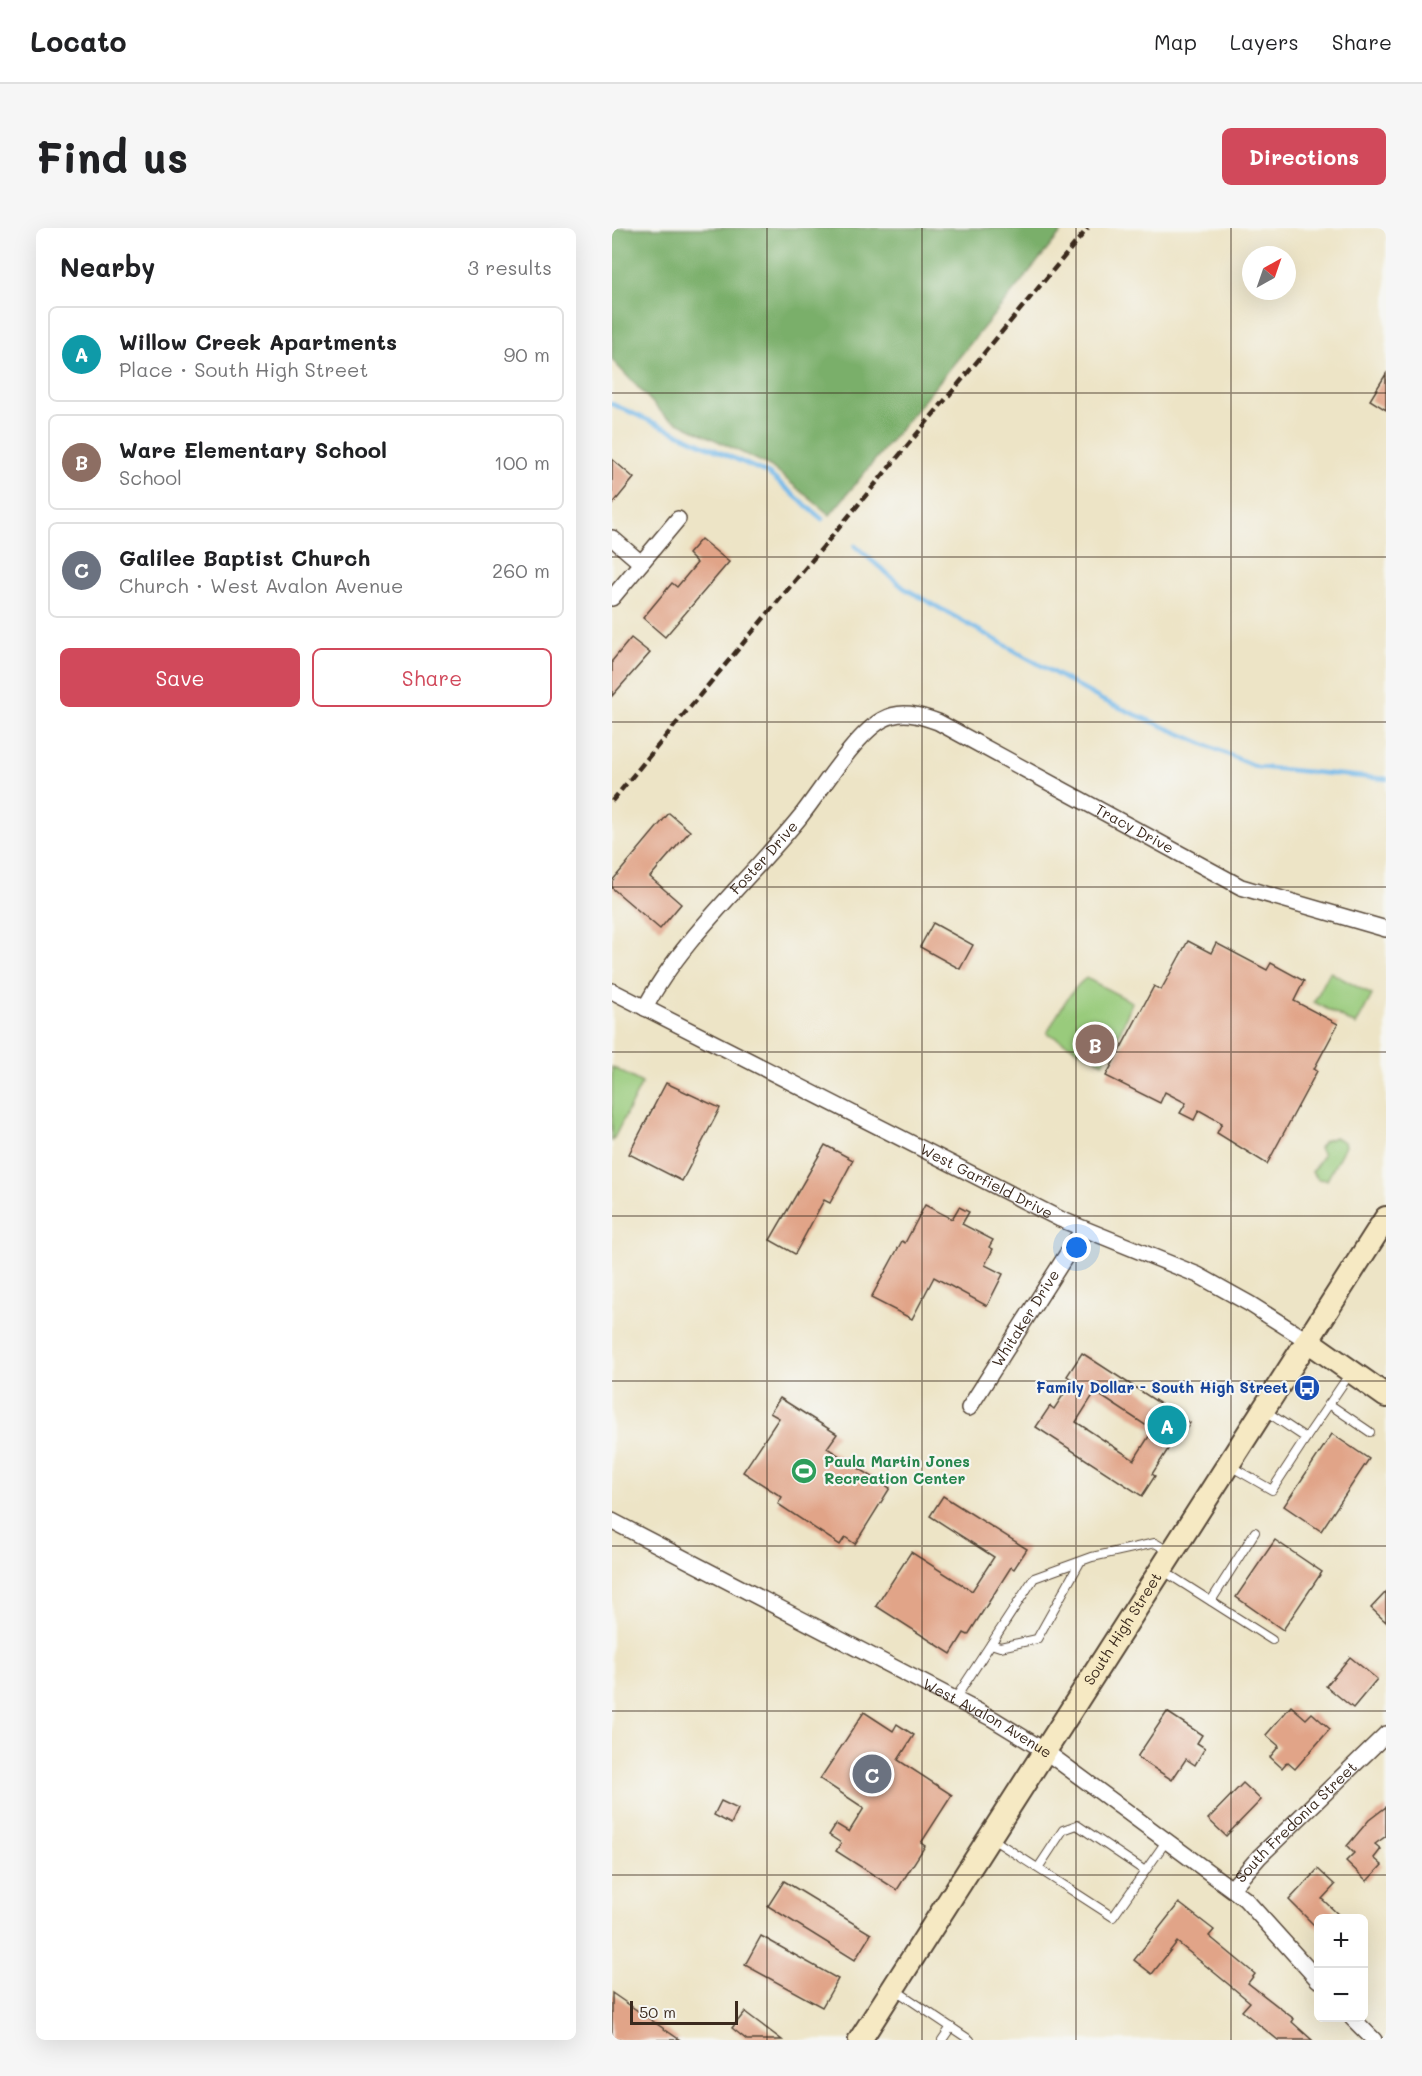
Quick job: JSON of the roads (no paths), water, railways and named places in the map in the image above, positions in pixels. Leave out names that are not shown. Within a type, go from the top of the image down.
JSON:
[{"type":"main road","name":"South High Street","points":[[860,2040],[1386,1218]]},
{"type":"main road","name":"West Garfield Drive","points":[[1308,1341],[1386,1396]]},
{"type":"street","points":[[612,598],[678,519]]},
{"type":"street","points":[[612,538],[641,563]]},
{"type":"street","name":"Tracy Drive","points":[[890,716],[913,714],[938,722],[1241,886],[1386,929]]},
{"type":"street","name":"Foster Drive","points":[[645,1008],[667,971],[798,819],[864,736],[877,723],[890,716]]},
{"type":"street","name":"West Garfield Drive","points":[[612,991],[1083,1229],[1198,1275],[1308,1341]]},
{"type":"street","name":"Whitaker Drive","points":[[969,1408],[1083,1229]]},
{"type":"street","name":"West Avalon Avenue","points":[[612,1521],[955,1699],[1045,1751],[1232,1888],[1270,1922],[1314,1975]]},
{"type":"street","name":"South Fredonia Street","points":[[1232,1888],[1259,1857],[1386,1734]]},
{"type":"street","points":[[1356,2022],[1374,2040]]},
{"type":"lane","points":[[1227,1465],[1272,1490],[1351,1372]]},
{"type":"lane","points":[[1329,1404],[1370,1432]]},
{"type":"lane","points":[[1263,1409],[1306,1438]]},
{"type":"lane","points":[[1210,1601],[1255,1532]]},
{"type":"lane","points":[[955,1699],[1034,1578],[1079,1564],[1092,1557],[1155,1543],[1166,1561],[1210,1601],[1272,1640]]},
{"type":"lane","points":[[991,1644],[1000,1647],[1037,1639],[1079,1564]]},
{"type":"lane","points":[[1038,1868],[1063,1830],[1077,1825],[1145,1871]]},
{"type":"lane","points":[[990,1837],[1113,1917],[1167,1840]]},
{"type":"lane","points":[[892,1989],[970,2040]]},
{"type":"lane","points":[[942,2040],[951,2027]]},
{"type":"waterway","points":[[612,404],[769,474],[822,519]]},
{"type":"waterway","points":[[855,546],[904,588],[1102,700],[1257,767],[1386,779]]},
{"type":"railway","points":[[612,801],[1088,228]]},
{"type":"place","name":"Ware Elementary School","points":[[1095,1044]]},
{"type":"place","name":"Family Dollar - South High Street","points":[[1307,1388]]},
{"type":"place","name":"Willow Creek Apartments","points":[[1167,1425]]},
{"type":"place","name":"Paula Martin Jones Recreation Center","points":[[804,1471]]},
{"type":"place","name":"Galilee Baptist Church","points":[[872,1774]]}]
